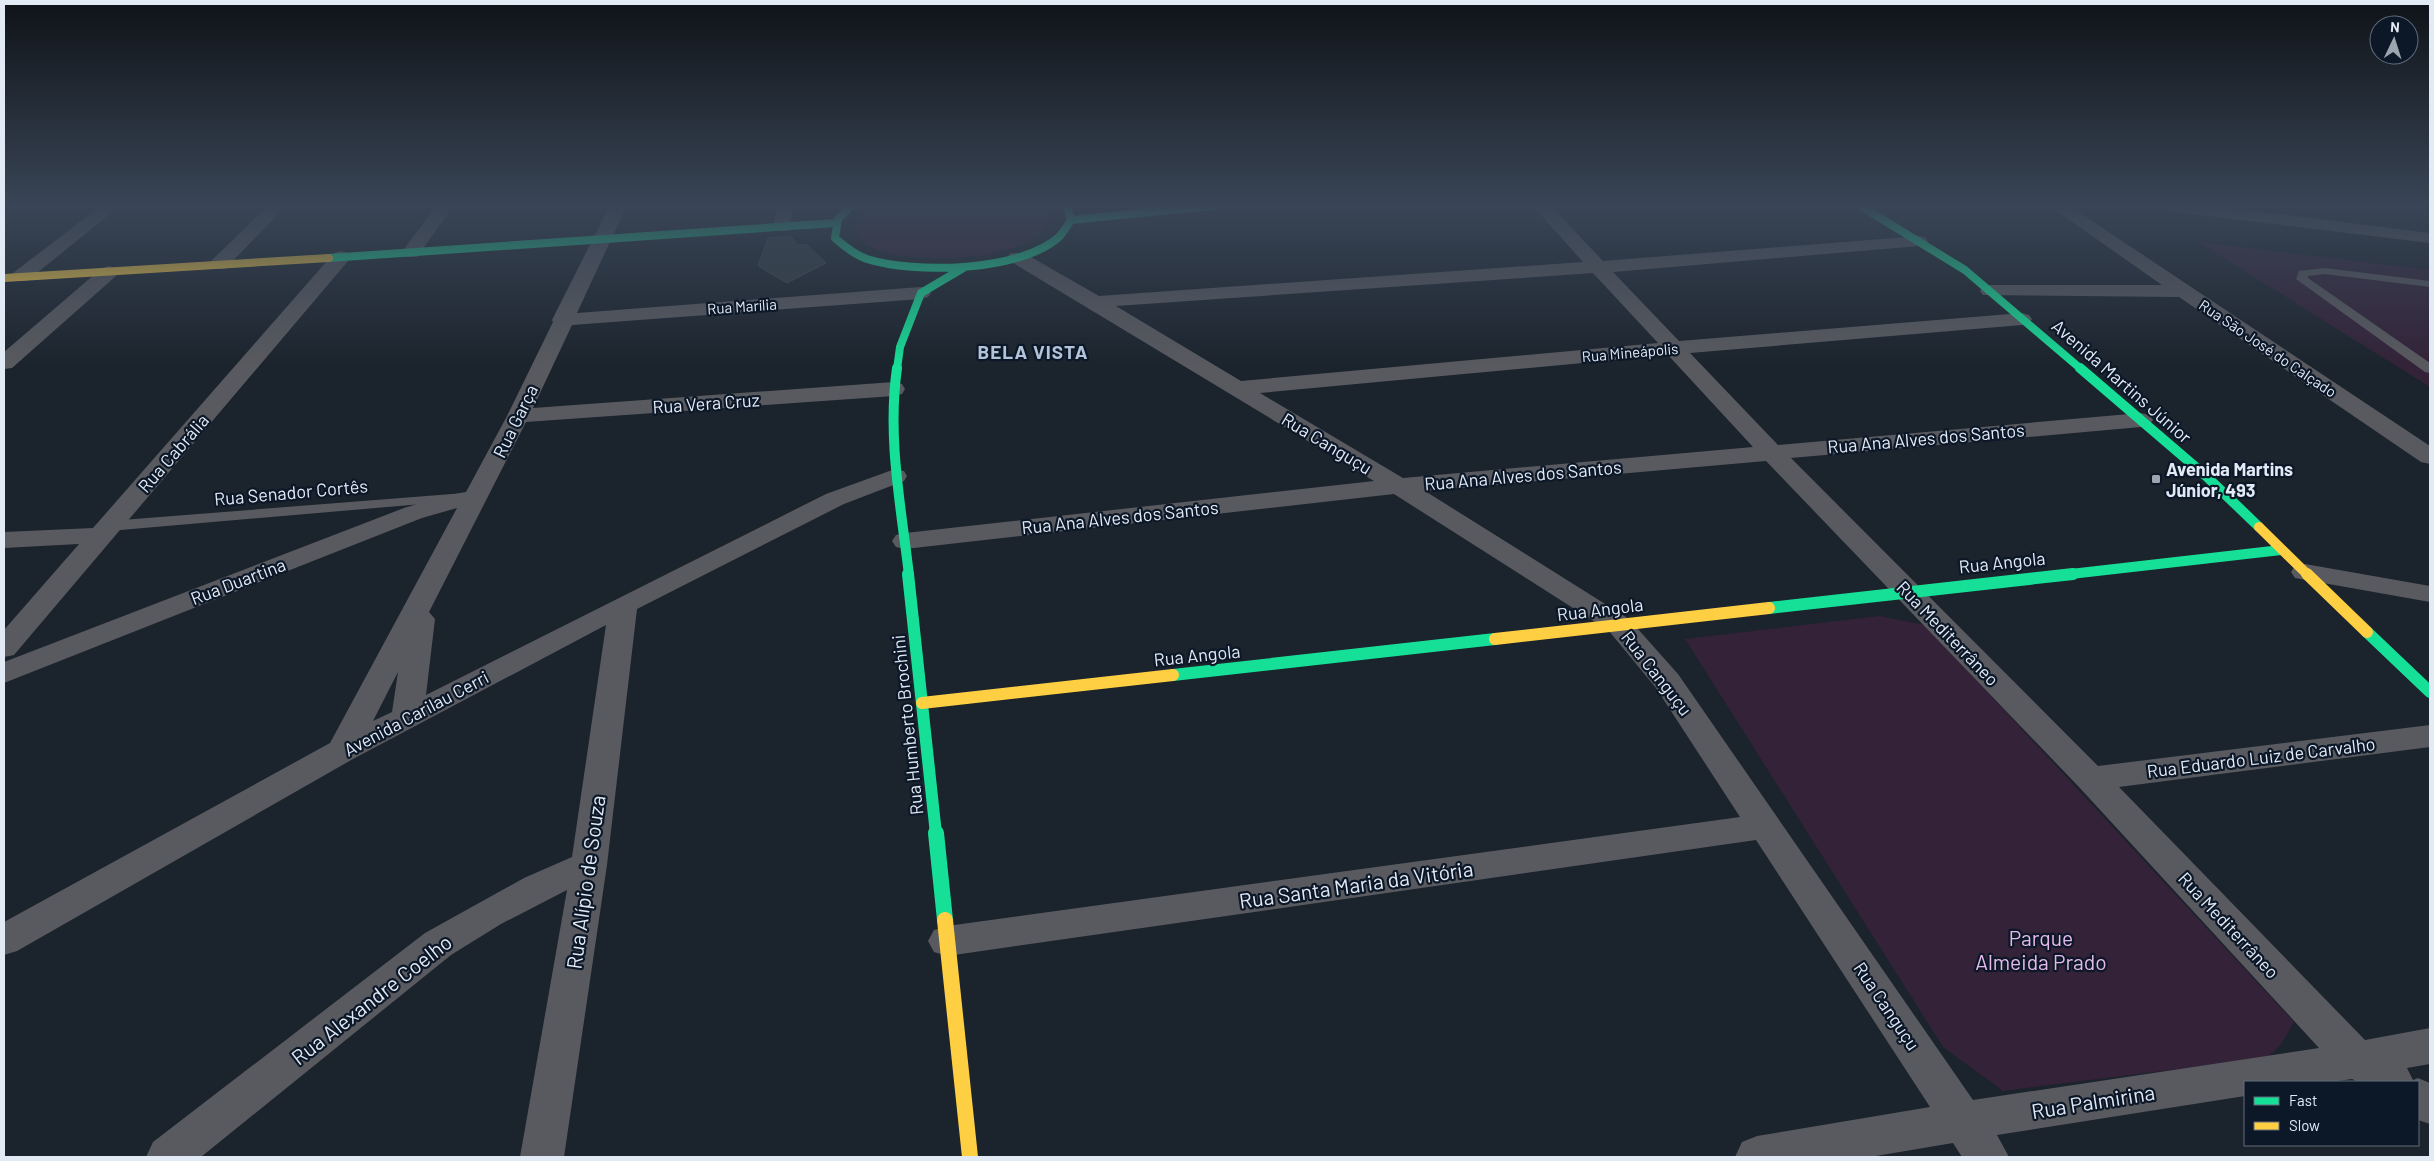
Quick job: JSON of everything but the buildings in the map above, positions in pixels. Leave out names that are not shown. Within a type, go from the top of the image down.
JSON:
[{"type":"street","points":[[12,278],[38,259]]},
{"type":"street","points":[[218,265],[224,259]]},
{"type":"street","points":[[12,278],[320,259]]},
{"type":"street","name":"Rua Cabrália","points":[[4,648],[340,259]]},
{"type":"street","name":"Rua Garça","points":[[342,751],[518,416],[592,259]]},
{"type":"street","points":[[868,259],[906,267],[965,267],[1006,259]]},
{"type":"street","name":"Rua Canguçu","points":[[1021,259],[1399,486],[1619,625],[1667,680],[1987,1157]]},
{"type":"street","name":"Rua Mediterrâneo","points":[[1592,259],[1672,348],[1771,452],[2091,779],[2357,1060]]},
{"type":"street","points":[[1094,302],[1696,259]]},
{"type":"street","name":"Avenida Martins Júnior","points":[[1948,259],[1965,270],[2206,476],[2430,692]]},
{"type":"street","name":"Rua São José do Calçado","points":[[2135,259],[2430,457]]},
{"type":"street","points":[[906,267],[921,293],[965,267]]},
{"type":"street","points":[[4,363],[109,272]]},
{"type":"street","points":[[1990,291],[2181,290]]},
{"type":"street","name":"Rua Marília","points":[[562,320],[921,293]]},
{"type":"street","name":"Rua Humberto Brochini","points":[[921,293],[900,347],[894,390],[896,484],[905,541],[970,1157]]},
{"type":"street","name":"Rua Mineápolis","points":[[1238,388],[1672,348],[2022,319]]},
{"type":"street","name":"Rua Vera Cruz","points":[[518,416],[894,390]]},
{"type":"street","name":"Rua Ana Alves dos Santos","points":[[905,541],[1399,486],[2141,420]]},
{"type":"street","name":"Avenida Carilau Cerri","points":[[4,940],[342,751],[623,605],[835,499],[896,484]]},
{"type":"street","name":"Rua Duartina","points":[[4,673],[413,513],[456,500],[476,497]]},
{"type":"street","points":[[4,540],[105,530]]},
{"type":"street","name":"Rua Angola","points":[[922,703],[1619,625],[1906,590],[2281,550]]},
{"type":"street","points":[[2305,572],[2430,594]]},
{"type":"street","name":"Rua Garça","points":[[407,717],[423,600]]},
{"type":"street","name":"Rua Alípio de Souza","points":[[542,1157],[589,865],[623,605]]},
{"type":"street","name":"Rua Eduardo Luiz de Carvalho","points":[[2091,779],[2430,736]]},
{"type":"street","name":"Rua Santa Maria da Vitória","points":[[947,941],[1766,826]]},
{"type":"street","name":"Rua Alexandre Coelho","points":[[168,1157],[438,944],[537,888],[589,865]]},
{"type":"street","name":"Rua Palmirina","points":[[1757,1157],[1963,1121],[2357,1060],[2430,1046]]},
{"type":"street","points":[[2357,1060],[2391,1081]]},
{"type":"street","points":[[2419,1098],[2430,1105]]},
{"type":"lane","points":[[2430,284],[2325,271],[2303,273],[2302,279],[2430,368]]},
{"type":"lane","name":"Rua Senador Cortês","points":[[105,530],[476,497]]},
{"type":"green space","points":[[2225,259],[2340,259],[2430,270],[2430,387]]},
{"type":"green space","name":"Parque Almeida Prado","points":[[1879,616],[1925,625],[2294,1022],[2280,1046],[2266,1058],[2003,1091],[1943,1047],[1685,639]]},
{"type":"traffic: fast","points":[[868,259],[887,264],[937,268],[992,263],[1008,259]]},
{"type":"traffic: fast","points":[[1947,259],[1965,270],[2206,476],[2259,527]]},
{"type":"traffic: fast","points":[[945,920],[905,541],[895,476],[894,389],[900,347],[921,293],[965,267]]},
{"type":"traffic: fast","points":[[1769,608],[2281,550]]},
{"type":"traffic: fast","points":[[2367,632],[2430,692]]},
{"type":"traffic: fast","points":[[1173,675],[1495,639]]},
{"type":"traffic: slow","points":[[4,278],[310,259]]},
{"type":"traffic: slow","points":[[2259,527],[2367,632]]},
{"type":"traffic: slow","points":[[1495,639],[1769,608]]},
{"type":"traffic: slow","points":[[922,703],[1173,675]]},
{"type":"traffic: slow","points":[[945,920],[970,1157]]},
{"type":"place","name":"Avenida Martins Júnior, 493","points":[[2156,479]]},
{"type":"district","name":"BELA VISTA","points":[[1033,351]]}]
